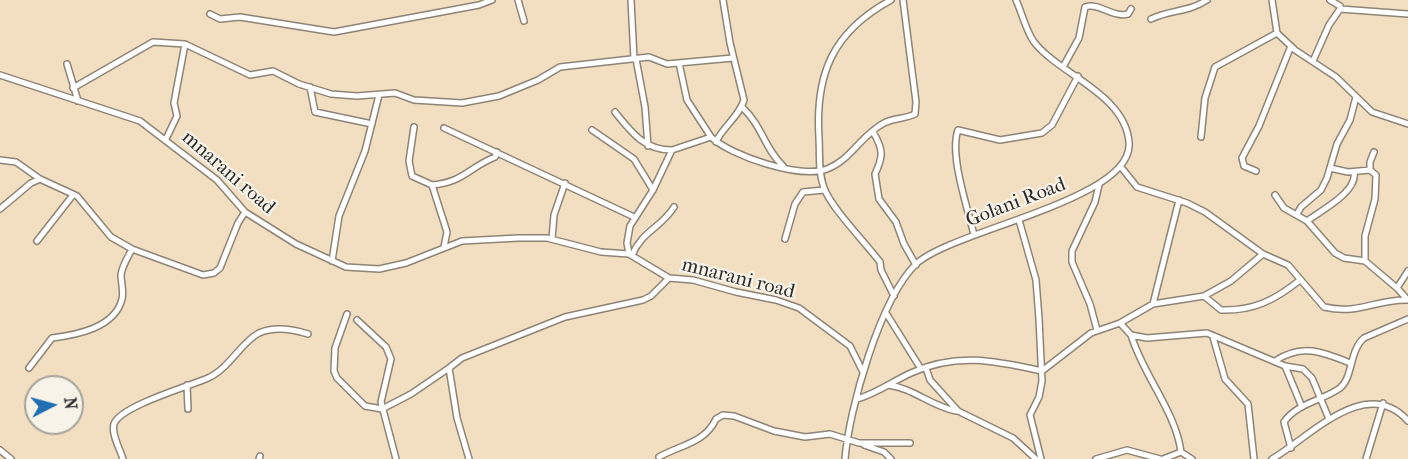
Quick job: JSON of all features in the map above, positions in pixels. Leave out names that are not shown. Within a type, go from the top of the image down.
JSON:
[{"type":"street","points":[[210,14],[220,19],[240,17],[334,32],[479,5],[492,0]]},
{"type":"street","points":[[518,0],[524,21]]},
{"type":"street","points":[[632,0],[635,59],[646,116],[648,146]]},
{"type":"street","points":[[716,142],[721,130],[742,107],[744,100],[733,58],[723,0]]},
{"type":"street","points":[[891,0],[881,3],[842,41],[824,74],[818,93],[817,117],[819,171],[824,190],[880,262],[894,296]]},
{"type":"street","points":[[679,63],[687,100],[716,142],[752,159],[811,172],[819,171],[842,162],[884,123],[908,117],[917,111],[903,0]]},
{"type":"street","points":[[1016,0],[1033,40],[1048,56],[1078,76],[1112,107],[1125,127],[1130,141],[1129,153],[1121,167],[1137,187],[1179,200],[1205,212],[1263,254],[1288,266],[1320,304],[1339,310],[1353,311],[1377,303],[1407,299]]},
{"type":"street","points":[[1151,19],[1162,13],[1192,10],[1207,0]]},
{"type":"street","points":[[1272,0],[1277,33],[1291,46],[1336,77],[1378,115],[1408,124]]},
{"type":"street","points":[[1330,0],[1340,5],[1408,14]]},
{"type":"street","points":[[1313,61],[1340,5]]},
{"type":"street","points":[[1063,66],[1078,38],[1085,7],[1095,6],[1122,15],[1128,14],[1131,9]]},
{"type":"street","points":[[1201,137],[1205,99],[1215,67],[1277,33]]},
{"type":"street","points":[[73,88],[150,43],[185,44],[250,75],[273,71],[310,87],[338,95],[395,93],[422,101],[469,103],[499,96],[538,80],[560,67],[649,57],[667,64],[733,58]]},
{"type":"street","points":[[166,139],[176,120],[174,103],[185,44]]},
{"type":"street","points":[[1256,171],[1244,166],[1242,158],[1259,126],[1291,46]]},
{"type":"street","points":[[67,64],[78,101]]},
{"type":"street","name":"mnarani road","points":[[0,75],[140,121],[217,180],[245,212],[296,244],[332,261],[358,269],[379,269],[406,263],[462,241],[552,239],[601,252],[630,254],[669,278],[693,280],[776,300],[799,308],[850,346],[863,372]]},
{"type":"street","points":[[974,236],[957,161],[955,144],[958,130],[1000,141],[1042,134],[1052,125],[1078,76]]},
{"type":"street","points":[[310,87],[310,99],[315,112],[372,124]]},
{"type":"street","points":[[332,261],[339,216],[365,151],[379,95]]},
{"type":"street","points":[[1297,214],[1300,207],[1321,189],[1350,120],[1356,97]]},
{"type":"street","points":[[742,107],[757,122],[770,150],[783,166]]},
{"type":"street","points":[[615,112],[631,133],[648,146],[672,150],[711,137]]},
{"type":"street","points":[[414,127],[409,160],[412,176],[432,185],[465,177],[480,163],[495,157],[497,152]]},
{"type":"street","points":[[444,128],[634,217]]},
{"type":"street","points":[[592,130],[634,159],[653,190]]},
{"type":"street","points":[[873,132],[882,159],[875,174],[879,199],[896,222],[904,244],[916,265]]},
{"type":"street","points":[[630,254],[628,235],[634,217],[653,190],[672,150]]},
{"type":"street","points":[[1370,170],[1374,152]]},
{"type":"street","points":[[0,160],[16,162],[40,179],[74,195],[85,203],[104,231],[132,249],[190,272],[214,273],[224,262],[238,223],[245,212]]},
{"type":"street","name":"Golani Road","points":[[845,459],[863,372],[894,296],[916,265],[940,248],[1019,220],[1099,184],[1121,167]]},
{"type":"street","points":[[1330,168],[1354,172],[1370,170],[1374,172],[1377,181],[1365,236],[1365,261]]},
{"type":"street","points":[[1307,221],[1338,201],[1354,181],[1354,172]]},
{"type":"street","points":[[0,209],[31,183],[40,179]]},
{"type":"street","points":[[552,239],[554,216],[565,183]]},
{"type":"street","points":[[1097,330],[1090,303],[1072,262],[1072,251],[1095,202],[1099,184]]},
{"type":"street","points":[[432,185],[447,232],[444,247]]},
{"type":"street","points":[[785,239],[798,198],[803,192],[824,190]]},
{"type":"street","points":[[37,241],[74,195]]},
{"type":"street","points":[[1275,195],[1284,208],[1307,221],[1335,253],[1344,258],[1365,261],[1407,299]]},
{"type":"street","points":[[1153,304],[1179,200]]},
{"type":"street","points":[[630,254],[643,235],[663,221],[674,207]]},
{"type":"street","points":[[1019,220],[1036,280],[1042,371],[1039,397],[1030,415],[1041,459]]},
{"type":"street","points":[[28,368],[50,339],[73,336],[91,330],[113,314],[121,302],[122,271],[132,249]]},
{"type":"street","points":[[1042,371],[1097,330],[1120,323],[1153,304],[1204,296],[1231,281],[1263,254]]},
{"type":"street","points":[[1396,288],[1408,271]]},
{"type":"street","points":[[347,314],[335,348],[334,371],[337,378],[365,406],[382,409],[411,394],[468,356],[557,320],[643,300],[651,296],[669,278]]},
{"type":"street","points":[[1204,296],[1215,308],[1242,309],[1269,302],[1300,280]]},
{"type":"street","points":[[886,313],[930,380],[958,411]]},
{"type":"street","points":[[1291,448],[1284,422],[1302,407],[1340,388],[1346,381],[1358,343],[1364,338],[1408,319]]},
{"type":"street","points":[[357,320],[386,347],[391,359],[381,399],[396,459]]},
{"type":"street","points":[[1120,323],[1131,335],[1149,378],[1176,430],[1181,452],[1192,459]]},
{"type":"street","points":[[123,459],[114,434],[114,425],[118,418],[145,402],[210,377],[260,332],[286,328],[308,334]]},
{"type":"street","points":[[1131,335],[1156,338],[1207,333],[1285,366],[1307,371],[1329,419]]},
{"type":"street","points":[[1213,337],[1226,379],[1248,404],[1254,459]]},
{"type":"street","points":[[1275,361],[1286,354],[1306,349],[1350,363]]},
{"type":"street","points":[[857,399],[871,395],[886,385],[924,368],[948,360],[968,358],[1002,361],[1042,371]]},
{"type":"street","points":[[1285,366],[1302,407]]},
{"type":"street","points":[[449,368],[455,409],[469,459]]},
{"type":"street","points":[[187,385],[188,410]]},
{"type":"street","points":[[886,385],[900,386],[933,405],[958,411],[1013,438],[1036,459]]},
{"type":"street","points":[[1272,459],[1291,448],[1329,419],[1369,404],[1383,404],[1392,407],[1408,422]]},
{"type":"street","points":[[1366,459],[1383,404]]},
{"type":"street","points":[[659,458],[704,436],[716,418],[723,415],[747,420],[788,434],[805,437],[830,434],[884,452],[891,459]]},
{"type":"street","points":[[860,443],[910,443]]},
{"type":"street","points":[[0,450],[10,458]]},
{"type":"street","points":[[1096,459],[1127,450],[1161,459],[1181,452]]}]
